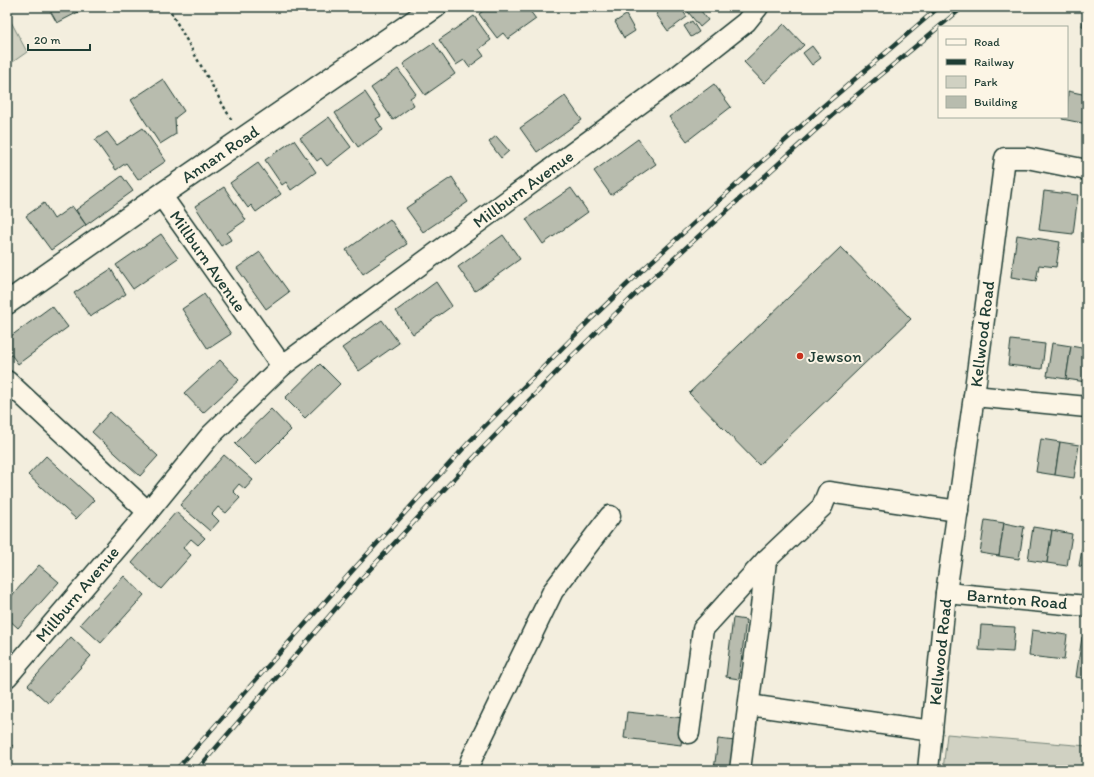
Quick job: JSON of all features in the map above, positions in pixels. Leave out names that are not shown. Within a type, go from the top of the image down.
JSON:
[{"type":"main road","name":"Annan Road","points":[[7,303],[161,195],[435,7]]},
{"type":"street","name":"Millburn Avenue","points":[[7,677],[148,512],[210,436],[282,366],[675,78],[746,22],[758,7]]},
{"type":"street","name":"Kellwood Road","points":[[928,770],[946,593],[974,396],[1005,158],[1027,158],[1087,170]]},
{"type":"street","name":"Millburn Avenue","points":[[161,195],[282,366]]},
{"type":"street","points":[[7,381],[148,512]]},
{"type":"street","points":[[974,396],[1087,407]]},
{"type":"street","points":[[689,733],[703,629],[766,560],[822,507],[828,492],[958,511]]},
{"type":"street","points":[[468,770],[471,760],[553,591],[610,516]]},
{"type":"street","points":[[740,770],[766,560]]},
{"type":"street","name":"Barnton Road","points":[[946,593],[1087,606]]},
{"type":"street","points":[[749,705],[932,731]]},
{"type":"path","points":[[168,7],[242,139]]},
{"type":"green space","points":[[7,14],[27,52],[7,66]]},
{"type":"green space","points":[[947,734],[1087,746],[1087,770],[943,770]]},
{"type":"building","points":[[48,7],[88,7],[57,23]]},
{"type":"building","points":[[488,7],[527,7],[536,19],[508,39],[503,33],[497,38],[479,14]]},
{"type":"building","points":[[664,7],[680,7],[687,17],[668,31],[656,14]]},
{"type":"building","points":[[698,7],[708,20],[700,27],[685,8]]},
{"type":"building","points":[[1086,7],[1087,8],[1087,27],[1082,26]]},
{"type":"building","points":[[626,15],[635,31],[624,38],[615,22]]},
{"type":"building","points":[[474,16],[491,40],[479,49],[484,56],[469,67],[464,60],[456,65],[439,40]]},
{"type":"building","points":[[692,21],[699,32],[691,37],[684,26]]},
{"type":"building","points":[[784,24],[804,45],[764,83],[744,62]]},
{"type":"building","points":[[434,43],[455,74],[425,95],[403,64]]},
{"type":"building","points":[[812,46],[821,58],[812,65],[803,53]]},
{"type":"building","points":[[398,69],[416,94],[410,98],[414,105],[393,120],[371,88]]},
{"type":"building","points":[[163,79],[184,111],[175,118],[176,134],[160,144],[131,100]]},
{"type":"building","points":[[714,84],[731,107],[687,141],[669,117]]},
{"type":"building","points":[[1068,91],[1087,95],[1087,124],[1062,119],[1068,118]]},
{"type":"building","points":[[365,92],[381,116],[376,119],[383,130],[358,147],[335,113]]},
{"type":"building","points":[[565,96],[582,120],[537,152],[520,128]]},
{"type":"building","points":[[329,117],[351,147],[327,166],[321,158],[317,161],[300,138]]},
{"type":"building","points":[[143,128],[166,161],[138,180],[126,163],[116,170],[95,140],[107,132],[117,145]]},
{"type":"building","points":[[496,136],[509,151],[501,158],[489,142]]},
{"type":"building","points":[[638,139],[656,164],[611,195],[594,171]]},
{"type":"building","points":[[294,140],[316,172],[291,190],[286,182],[282,185],[265,160]]},
{"type":"building","points":[[258,163],[281,194],[256,212],[251,205],[248,208],[230,183]]},
{"type":"building","points":[[122,176],[133,191],[86,225],[76,210]]},
{"type":"building","points":[[452,177],[468,202],[423,232],[406,208]]},
{"type":"building","points":[[224,187],[246,220],[227,233],[231,240],[221,246],[195,206]]},
{"type":"building","points":[[571,188],[588,212],[543,244],[526,219]]},
{"type":"building","points":[[1044,191],[1078,195],[1073,234],[1039,230]]},
{"type":"building","points":[[44,203],[54,219],[72,206],[86,225],[51,250],[26,216]]},
{"type":"building","points":[[390,219],[407,244],[363,274],[346,250]]},
{"type":"building","points":[[161,234],[178,258],[133,289],[116,265]]},
{"type":"building","points":[[503,235],[520,259],[475,291],[458,267]]},
{"type":"building","points":[[1017,235],[1060,242],[1056,267],[1039,265],[1036,281],[1011,277]]},
{"type":"building","name":"Jewson","points":[[841,247],[911,319],[759,465],[689,393]]},
{"type":"building","points":[[260,252],[289,292],[266,309],[237,268]]},
{"type":"building","points":[[111,269],[126,294],[90,317],[74,293]]},
{"type":"building","points":[[436,282],[452,306],[413,334],[396,311]]},
{"type":"building","points":[[204,294],[231,334],[208,349],[182,309]]},
{"type":"building","points":[[52,306],[68,327],[18,364],[7,349],[7,339]]},
{"type":"building","points":[[382,320],[399,343],[359,371],[342,348]]},
{"type":"building","points":[[1011,340],[1045,344],[1042,369],[1008,365]]},
{"type":"building","points":[[1052,343],[1071,346],[1066,379],[1047,376]]},
{"type":"building","points":[[1071,346],[1087,349],[1086,382],[1066,379]]},
{"type":"building","points":[[220,360],[239,380],[203,413],[184,393]]},
{"type":"building","points":[[320,364],[340,384],[305,418],[285,398]]},
{"type":"building","points":[[271,409],[291,430],[256,465],[235,444]]},
{"type":"building","points":[[110,412],[158,456],[140,476],[92,432]]},
{"type":"building","points":[[1041,439],[1060,442],[1055,475],[1036,472]]},
{"type":"building","points":[[1060,442],[1079,445],[1074,478],[1055,475]]},
{"type":"building","points":[[224,455],[253,480],[245,489],[239,484],[233,491],[240,498],[226,513],[218,507],[212,514],[219,521],[210,531],[180,505]]},
{"type":"building","points":[[46,456],[94,500],[76,519],[28,475]]},
{"type":"building","points":[[176,512],[205,538],[198,545],[191,539],[183,548],[191,555],[161,589],[132,563]]},
{"type":"building","points":[[985,520],[1004,523],[999,556],[980,553]]},
{"type":"building","points":[[1004,523],[1024,527],[1019,559],[999,556]]},
{"type":"building","points":[[1033,527],[1052,530],[1047,563],[1028,560]]},
{"type":"building","points":[[1052,530],[1072,534],[1067,566],[1047,563]]},
{"type":"building","points":[[1085,533],[1087,534],[1087,567],[1079,566]]},
{"type":"building","points":[[39,565],[59,582],[18,628],[7,618],[7,601]]},
{"type":"building","points":[[124,576],[144,595],[101,643],[80,624]]},
{"type":"building","points":[[733,618],[746,620],[739,679],[726,677]]},
{"type":"building","points":[[981,625],[1015,627],[1013,652],[979,650]]},
{"type":"building","points":[[1032,630],[1067,635],[1064,660],[1029,656]]},
{"type":"building","points":[[71,637],[91,656],[48,703],[28,685]]},
{"type":"building","points":[[1082,637],[1087,638],[1087,679],[1076,677]]},
{"type":"building","points":[[627,712],[684,718],[681,745],[624,738]]},
{"type":"building","points":[[718,739],[735,741],[732,770],[714,770]]},
{"type":"building","points":[[7,741],[14,747],[7,755]]},
{"type":"railway","points":[[176,770],[353,570],[471,440],[592,318],[639,273],[821,108],[939,7]]},
{"type":"railway","points":[[940,26],[963,7]]},
{"type":"railway","points":[[197,770],[361,579],[480,451],[573,355],[647,283],[829,118],[938,28]]},
{"type":"place","name":"Jewson","points":[[800,356]]}]
